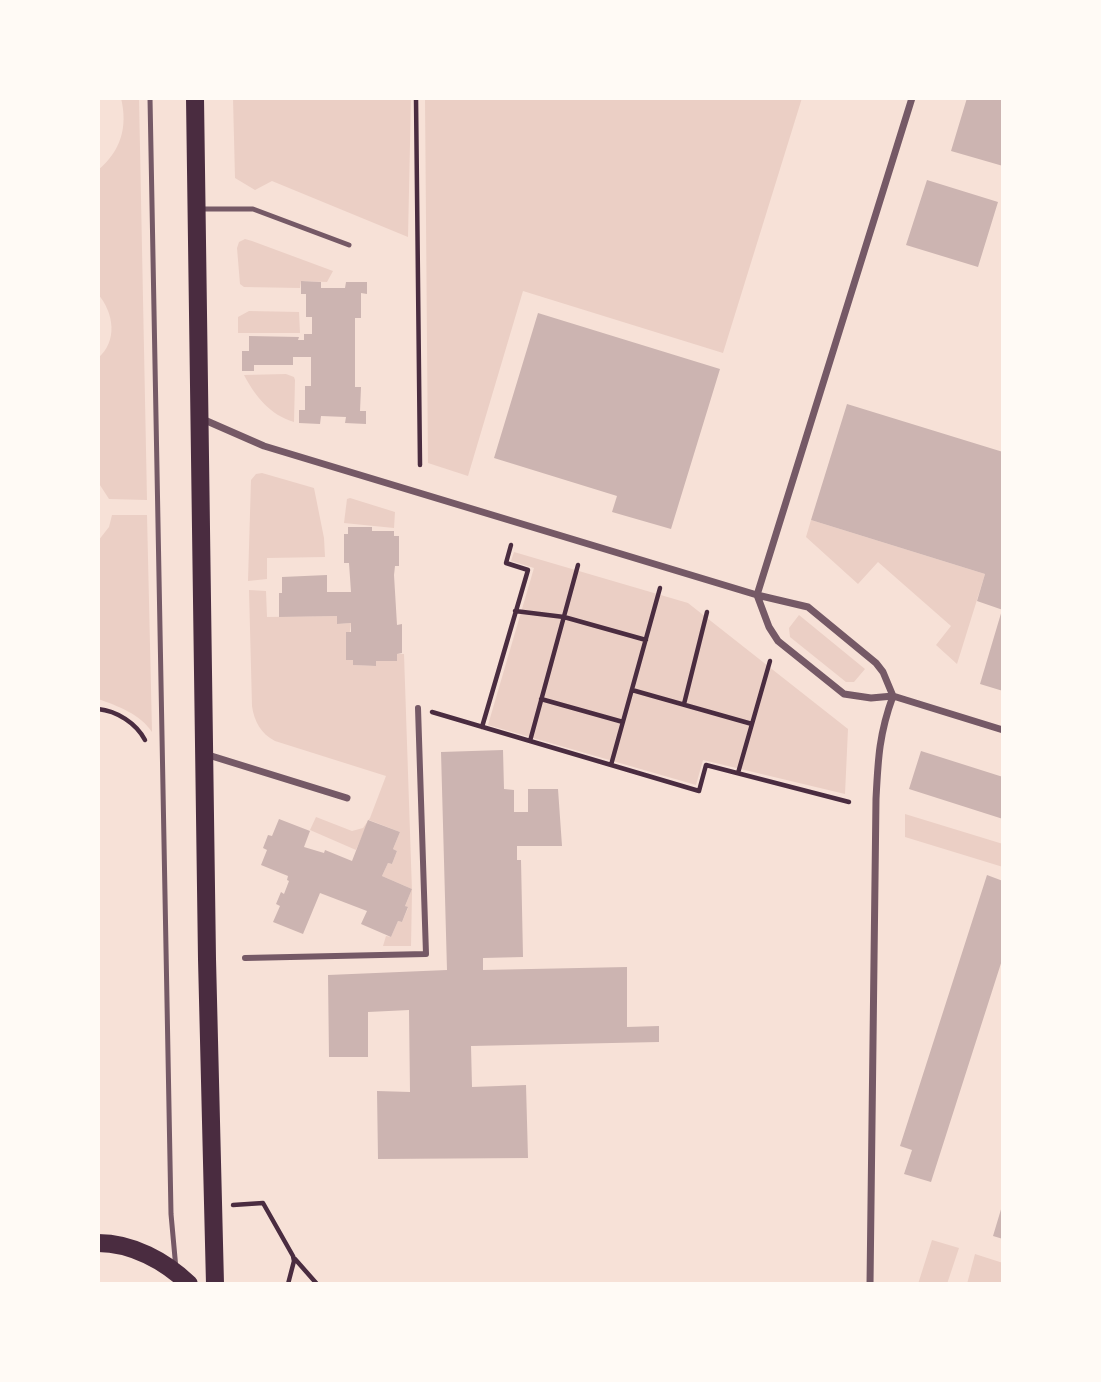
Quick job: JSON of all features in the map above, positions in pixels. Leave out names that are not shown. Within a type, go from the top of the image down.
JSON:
[{"type":"main road","points":[[195,98],[215,1284]]},
{"type":"main road","points":[[98,1243],[111,1243],[149,1255],[183,1278]]},
{"type":"street","points":[[912,98],[757,595],[769,627],[778,641],[844,694],[871,698],[893,696],[1003,730]]},
{"type":"street","points":[[199,417],[264,446],[757,595],[808,607],[876,663],[883,672],[893,696],[879,742],[875,810],[870,1284]]},
{"type":"street","points":[[245,958],[426,954],[418,708]]},
{"type":"street","points":[[204,754],[347,798]]},
{"type":"lane","points":[[150,98],[171,1214],[183,1278]]},
{"type":"lane","points":[[196,209],[253,209],[349,245]]},
{"type":"path","points":[[416,98],[420,465]]},
{"type":"path","points":[[482,727],[527,570],[506,563],[510,545]]},
{"type":"path","points":[[530,741],[578,565]]},
{"type":"path","points":[[611,765],[660,588]]},
{"type":"path","points":[[516,611],[564,617],[646,640]]},
{"type":"path","points":[[684,704],[707,612]]},
{"type":"path","points":[[738,773],[770,661]]},
{"type":"path","points":[[632,690],[752,724]]},
{"type":"path","points":[[541,699],[623,722]]},
{"type":"path","points":[[418,708],[699,791],[706,765],[849,802]]},
{"type":"path","points":[[293,1256],[317,1284]]},
{"type":"path","points":[[288,1284],[293,1265]]},
{"type":"shaded area","points":[[121,98],[139,98],[147,500],[109,499],[98,482],[98,358],[109,344],[111,327],[108,310],[98,294],[98,170],[112,155],[121,138],[124,119]]},
{"type":"shaded area","points":[[233,98],[411,98],[408,237],[272,181],[255,190],[235,178]]},
{"type":"shaded area","points":[[425,98],[802,98],[723,353],[523,291],[468,476],[428,463]]},
{"type":"shaded area","points":[[245,239],[333,271],[327,282],[301,281],[300,288],[244,287],[240,284],[237,248],[239,242]]},
{"type":"shaded area","points":[[249,311],[299,312],[300,333],[238,333],[238,317]]},
{"type":"shaded area","points":[[286,374],[295,380],[294,422],[278,415],[264,404],[244,375]]},
{"type":"shaded area","points":[[262,473],[314,488],[325,557],[267,558],[267,579],[248,581],[251,480],[256,474]]},
{"type":"shaded area","points":[[347,499],[395,512],[394,528],[344,523]]},
{"type":"shaded area","points":[[112,515],[147,515],[152,732],[135,715],[98,699],[98,541],[109,527]]},
{"type":"shaded area","points":[[811,520],[985,574],[957,664],[936,645],[951,626],[878,562],[858,584],[806,537]]},
{"type":"shaded area","points":[[514,552],[688,603],[848,729],[845,794],[703,760],[696,785],[488,725],[534,568],[511,561]]},
{"type":"shaded area","points":[[249,590],[266,591],[267,617],[337,616],[337,624],[351,623],[346,660],[353,660],[354,665],[376,666],[376,661],[396,661],[397,654],[404,654],[412,889],[382,876],[388,863],[392,864],[397,851],[393,849],[400,832],[369,820],[356,850],[310,830],[316,817],[352,831],[363,828],[370,818],[386,776],[275,741],[262,731],[254,717],[252,706]]},
{"type":"shaded area","points":[[799,615],[865,669],[854,682],[846,682],[790,637],[789,628]]},
{"type":"shaded area","points":[[905,814],[1003,844],[1003,867],[905,837]]},
{"type":"shaded area","points":[[412,889],[411,946],[383,946],[386,936],[391,937],[398,921],[402,922]]},
{"type":"shaded area","points":[[932,1240],[959,1248],[947,1284],[918,1284]]},
{"type":"shaded area","points":[[975,1254],[1003,1263],[1003,1284],[967,1284]]},
{"type":"building","points":[[967,98],[1003,98],[1003,166],[951,151]]},
{"type":"building","points":[[927,180],[998,202],[978,267],[906,245]]},
{"type":"building","points":[[301,281],[321,282],[321,288],[345,288],[346,282],[367,282],[367,294],[361,293],[361,318],[355,318],[355,387],[361,387],[360,411],[366,411],[366,424],[345,423],[346,417],[321,416],[320,424],[299,423],[299,410],[305,410],[305,386],[311,386],[311,357],[293,357],[293,365],[254,365],[254,371],[242,371],[242,351],[249,351],[249,336],[299,337],[298,340],[304,340],[304,334],[312,334],[312,317],[306,317],[306,294],[301,294]]},
{"type":"building","points":[[538,313],[720,369],[671,529],[612,512],[617,496],[494,458]]},
{"type":"building","points":[[847,404],[1003,452],[1003,610],[977,601],[985,574],[811,520]]},
{"type":"building","points":[[348,527],[372,527],[372,531],[394,531],[394,536],[399,536],[399,566],[395,566],[394,575],[397,625],[402,624],[402,653],[397,654],[397,661],[376,661],[376,666],[353,665],[353,660],[346,660],[346,632],[351,632],[351,623],[337,624],[337,616],[279,617],[282,577],[327,575],[327,592],[351,592],[349,563],[344,563],[344,534],[348,534]]},
{"type":"building","points":[[1003,611],[1003,691],[980,684]]},
{"type":"building","points":[[503,750],[504,789],[514,790],[514,812],[528,812],[528,789],[558,789],[562,846],[517,846],[517,860],[521,860],[523,957],[483,958],[483,970],[627,967],[627,1027],[659,1026],[659,1042],[471,1046],[472,1087],[526,1085],[528,1158],[378,1159],[377,1091],[410,1092],[409,1010],[368,1012],[368,1057],[329,1057],[328,975],[447,970],[441,752]]},
{"type":"building","points":[[921,751],[1003,777],[1003,819],[909,789]]},
{"type":"building","points":[[279,819],[310,831],[304,847],[324,853],[325,850],[352,861],[368,820],[400,832],[393,849],[397,851],[392,864],[388,863],[382,876],[412,889],[402,922],[398,921],[391,937],[361,924],[367,911],[320,893],[303,934],[273,922],[280,906],[276,904],[281,892],[284,894],[288,876],[261,865],[267,850],[263,848],[268,835],[272,836]]},
{"type":"building","points":[[987,875],[1003,881],[1003,957],[931,1182],[904,1174],[912,1150],[900,1146]]},
{"type":"building","points":[[1003,1206],[1003,1239],[993,1236]]}]
